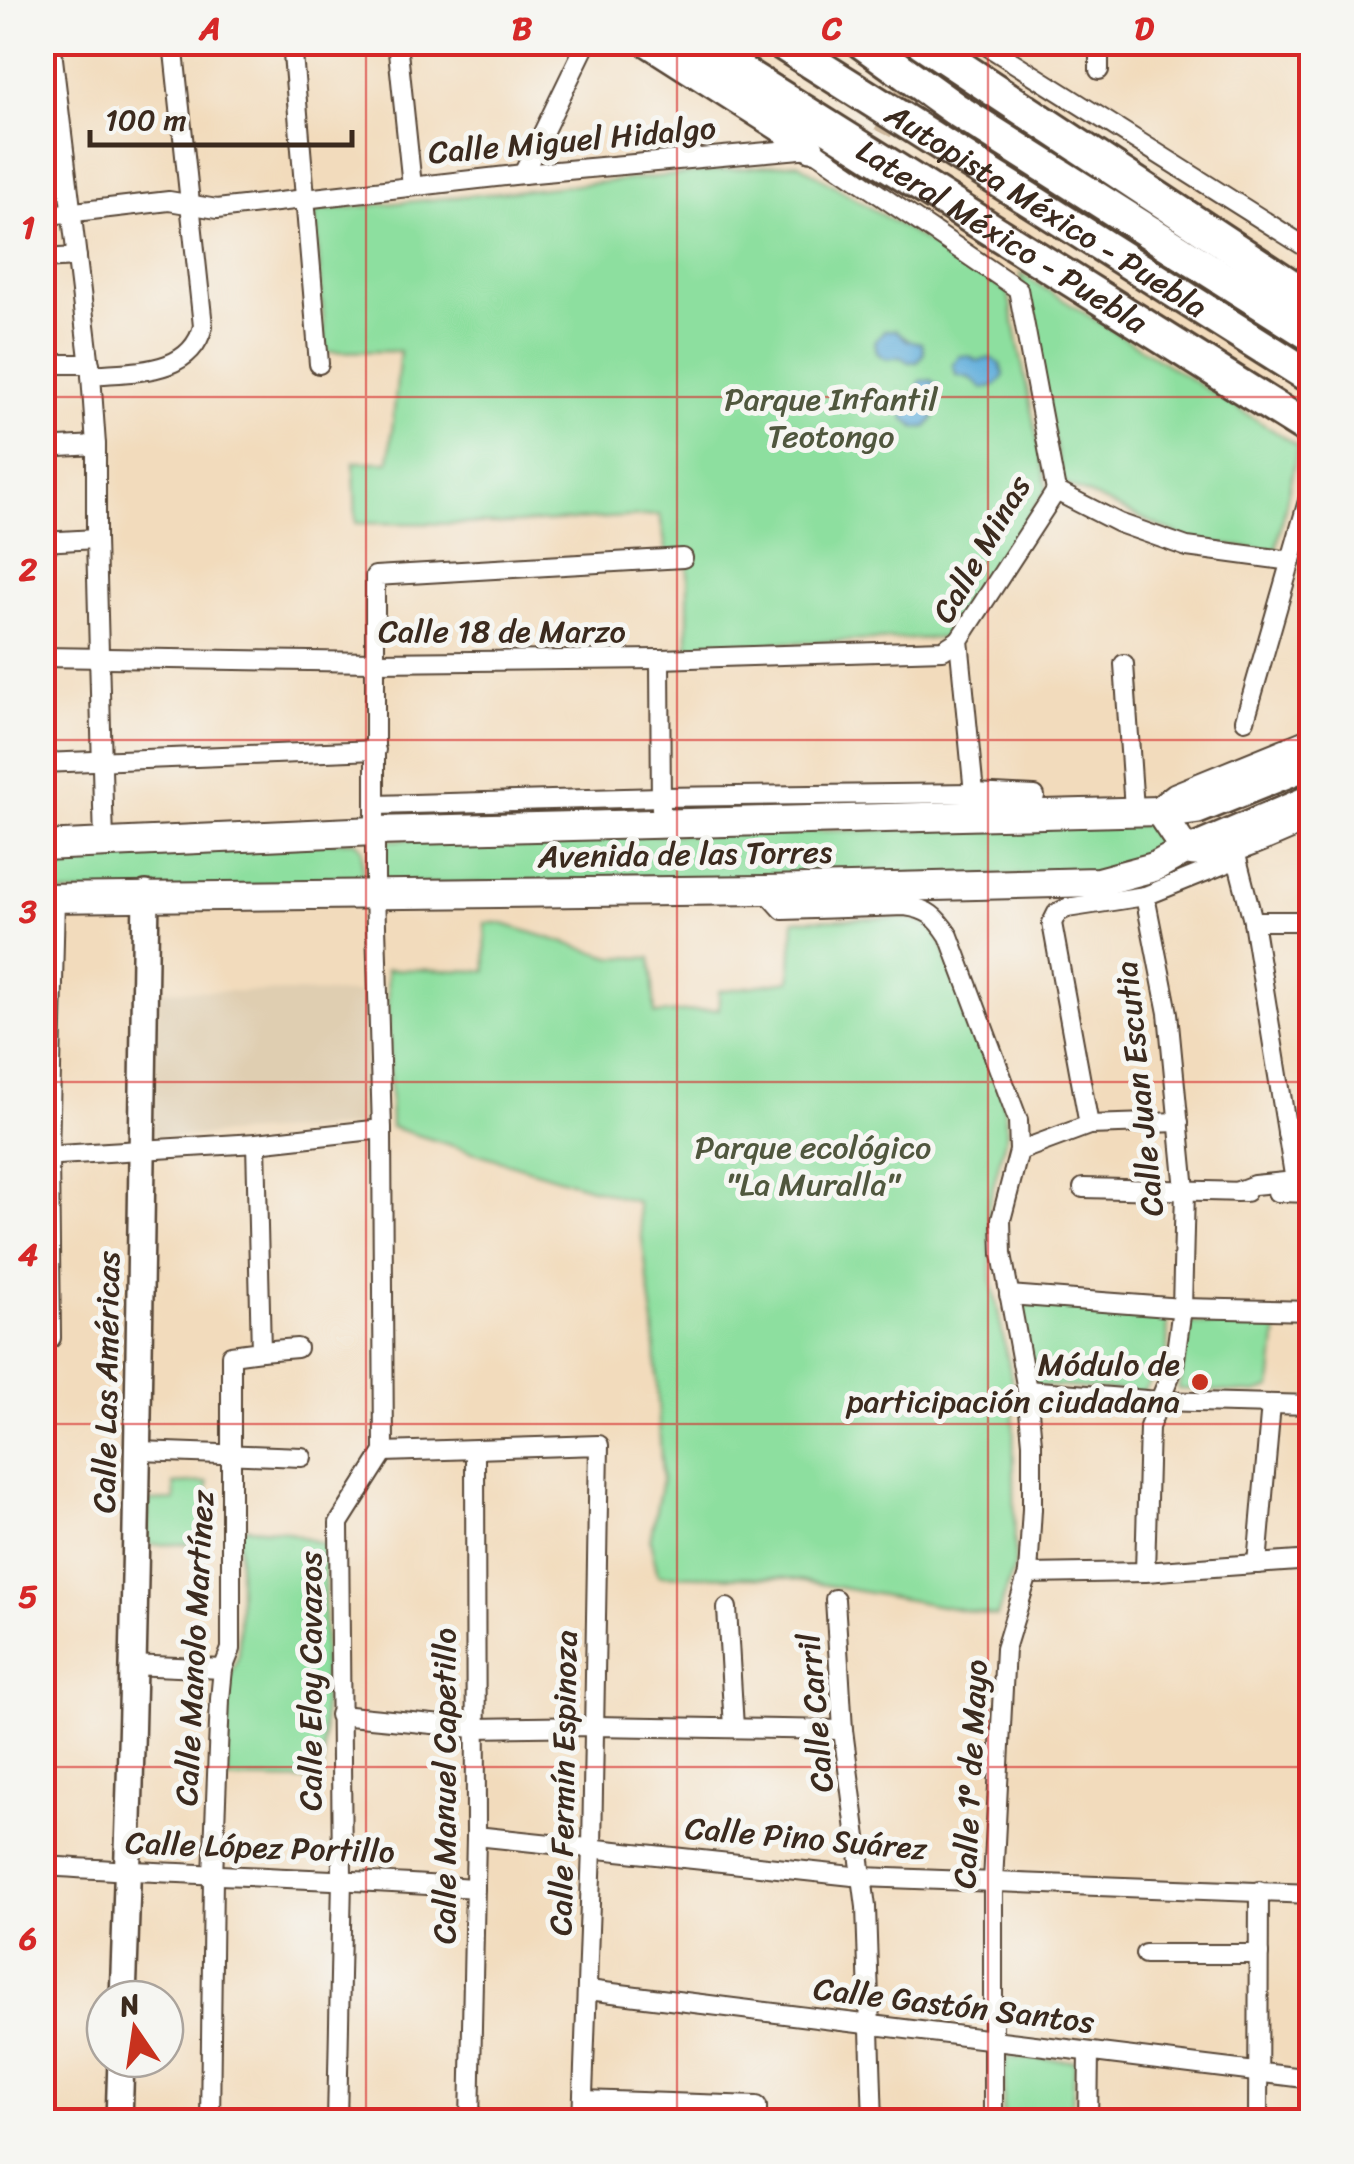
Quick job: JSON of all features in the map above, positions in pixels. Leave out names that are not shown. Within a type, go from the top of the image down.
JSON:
[{"type":"highway","name":"Lateral México - Puebla","points":[[693,42],[1312,432]]},
{"type":"highway","name":"Autopista México - Puebla","points":[[780,42],[1312,378]]},
{"type":"highway","name":"Autopista México - Puebla","points":[[862,42],[956,109],[1312,335]]},
{"type":"highway","points":[[922,42],[1312,300]]},
{"type":"highway","points":[[1277,276],[1312,289]]},
{"type":"main road","points":[[1312,742],[1147,810],[1185,850],[1200,854],[1235,853],[1312,816]]},
{"type":"main road","name":"Avenida de las Torres","points":[[42,846],[104,844],[375,818],[661,810],[1147,810]]},
{"type":"main road","name":"Avenida de las Torres","points":[[49,898],[1098,882],[1154,867],[1185,850]]},
{"type":"street","points":[[51,42],[91,370],[96,444],[104,844]]},
{"type":"street","points":[[42,364],[91,370],[160,368],[182,359],[199,342],[203,326],[173,42]]},
{"type":"street","points":[[292,42],[319,364]]},
{"type":"street","points":[[397,42],[412,186]]},
{"type":"street","points":[[523,174],[587,42]]},
{"type":"street","points":[[645,42],[811,148]]},
{"type":"street","points":[[981,42],[1312,251]]},
{"type":"street","points":[[1099,42],[1099,70]]},
{"type":"street","name":"Calle Miguel Hidalgo","points":[[42,210],[49,214],[169,201],[218,209],[523,174],[811,148]]},
{"type":"street","name":"Calle Minas","points":[[811,148],[862,171],[1018,289],[1056,491],[959,640],[974,793]]},
{"type":"street","points":[[42,259],[77,257]]},
{"type":"street","points":[[42,448],[96,444]]},
{"type":"street","points":[[1245,720],[1312,487]]},
{"type":"street","points":[[1056,491],[1119,523],[1187,547],[1291,561]]},
{"type":"street","points":[[42,542],[96,539]]},
{"type":"street","points":[[475,1451],[384,1452],[382,1130],[375,892],[375,576],[683,558]]},
{"type":"street","name":"Calle 18 de Marzo","points":[[42,657],[375,662],[660,659],[943,650],[959,640]]},
{"type":"street","points":[[660,659],[661,810],[974,793],[1035,796]]},
{"type":"street","points":[[1124,664],[1147,810]]},
{"type":"street","points":[[42,763],[376,750]]},
{"type":"street","name":"Avenida de las Torres","points":[[1147,810],[1183,814],[1198,811],[1312,765]]},
{"type":"street","name":"Avenida de las Torres","points":[[1185,850],[1312,797]]},
{"type":"street","points":[[1089,1125],[1052,923],[1057,913],[1067,908],[1145,896],[1235,853],[1253,921],[1295,1181],[1254,1185],[1236,1192]]},
{"type":"street","name":"Calle 1º de Mayo","points":[[765,890],[783,910],[905,906],[924,909],[936,917],[949,936],[1018,1120],[1019,1151],[1001,1220],[1002,1254],[1032,1444],[1028,1574],[1005,1650],[993,1882],[993,2122]]},
{"type":"street","name":"Calle Las Américas","points":[[125,1979],[140,1451],[146,894]]},
{"type":"street","name":"Calle Juan Escutia","points":[[1145,896],[1168,1013],[1185,1190],[1182,1308],[1174,1366],[1150,1427],[1145,1572]]},
{"type":"street","points":[[49,898],[46,1155],[51,1338]]},
{"type":"street","points":[[1253,921],[1312,920]]},
{"type":"street","points":[[1019,1151],[1089,1125],[1179,1122]]},
{"type":"street","points":[[46,1155],[256,1143],[382,1130]]},
{"type":"street","points":[[1288,1134],[1312,1132]]},
{"type":"street","points":[[256,1143],[261,1351],[297,1348]]},
{"type":"street","points":[[1082,1188],[1312,1193]]},
{"type":"street","points":[[1009,1295],[1182,1308],[1312,1310]]},
{"type":"street","name":"Calle Manolo Martínez","points":[[210,2122],[213,1876],[223,1669],[231,1649],[232,1354],[261,1351]]},
{"type":"street","points":[[1026,1390],[1158,1401],[1312,1405]]},
{"type":"street","points":[[1256,1564],[1271,1404]]},
{"type":"street","name":"Calle Fermín Espinoza","points":[[475,1451],[599,1445],[592,1848],[582,2122]]},
{"type":"street","points":[[140,1451],[302,1457]]},
{"type":"street","name":"Calle Manuel Capetillo","points":[[470,2122],[476,1836],[475,1451]]},
{"type":"street","name":"Calle Eloy Cavazos","points":[[338,2122],[342,1878],[340,1522],[384,1452]]},
{"type":"street","points":[[1028,1574],[1145,1572],[1312,1560]]},
{"type":"street","name":"Calle Carril","points":[[836,1599],[843,1730],[866,1907],[873,2122]]},
{"type":"street","points":[[727,1608],[734,1728]]},
{"type":"street","points":[[131,1666],[223,1669]]},
{"type":"street","points":[[340,1715],[474,1728],[843,1730]]},
{"type":"street","name":"Calle Pino Suárez","points":[[476,1836],[862,1877],[1312,1894]]},
{"type":"street","name":"Calle López Portillo","points":[[42,1866],[213,1876],[342,1878],[475,1888]]},
{"type":"street","points":[[1258,2122],[1260,1891]]},
{"type":"street","points":[[1144,1954],[1259,1954]]},
{"type":"street","name":"Calle Gastón Santos","points":[[588,1990],[1312,2079]]},
{"type":"street","points":[[1088,2122],[1089,2052]]},
{"type":"street","points":[[119,2122],[120,2079]]},
{"type":"street","points":[[583,2100],[757,2114]]},
{"type":"shaded area","points":[[159,990],[368,993],[368,1126],[153,1138]]},
{"type":"green space","name":"Parque Infantil Teotongo","points":[[797,163],[1008,292],[1047,489],[946,638],[775,643],[774,647],[688,646],[688,559],[668,560],[660,515],[503,524],[356,523],[354,462],[389,462],[400,351],[326,352],[315,211]]},
{"type":"green space","points":[[1020,273],[1298,446],[1276,551],[1192,541],[1063,483]]},
{"type":"green space","points":[[1154,824],[1167,833],[1165,852],[1099,874],[383,885],[382,847],[388,840]]},
{"type":"green space","points":[[355,841],[362,848],[362,880],[357,887],[43,894],[42,849]]},
{"type":"green space","name":"Parque ecológico \"La Muralla\"","points":[[906,918],[928,925],[938,936],[1002,1094],[1007,1131],[988,1207],[992,1281],[1013,1386],[1015,1565],[997,1616],[787,1578],[658,1575],[650,1540],[662,1480],[654,1324],[637,1202],[391,1127],[387,969],[486,971],[485,923],[500,923],[611,957],[651,958],[655,1014],[719,1009],[719,991],[790,981],[794,920]]},
{"type":"green space","points":[[1019,1303],[1168,1315],[1167,1359],[1143,1392],[1034,1385]]},
{"type":"green space","points":[[1191,1323],[1277,1328],[1271,1388],[1256,1393],[1178,1389]]},
{"type":"green space","points":[[208,1482],[209,1543],[148,1545],[148,1501],[175,1500],[174,1484]]},
{"type":"green space","points":[[239,1527],[284,1531],[325,1545],[323,1781],[227,1779],[229,1679],[239,1654]]},
{"type":"green space","points":[[1006,2057],[1075,2061],[1071,2121],[1002,2122]]},
{"type":"water","points":[[884,330],[896,330],[907,340],[922,343],[924,353],[918,362],[901,357],[886,359],[877,353],[875,342]]},
{"type":"water","points":[[959,356],[977,361],[992,358],[1000,364],[1004,375],[995,385],[982,388],[970,378],[956,375],[953,365]]},
{"type":"water","points":[[931,380],[939,387],[934,418],[927,427],[916,428],[904,418],[905,406],[916,395],[920,381]]},
{"type":"tunnel","points":[[870,157],[914,74]]},
{"type":"place","name":"Módulo de participación ciudadana","points":[[1200,1382]]}]
